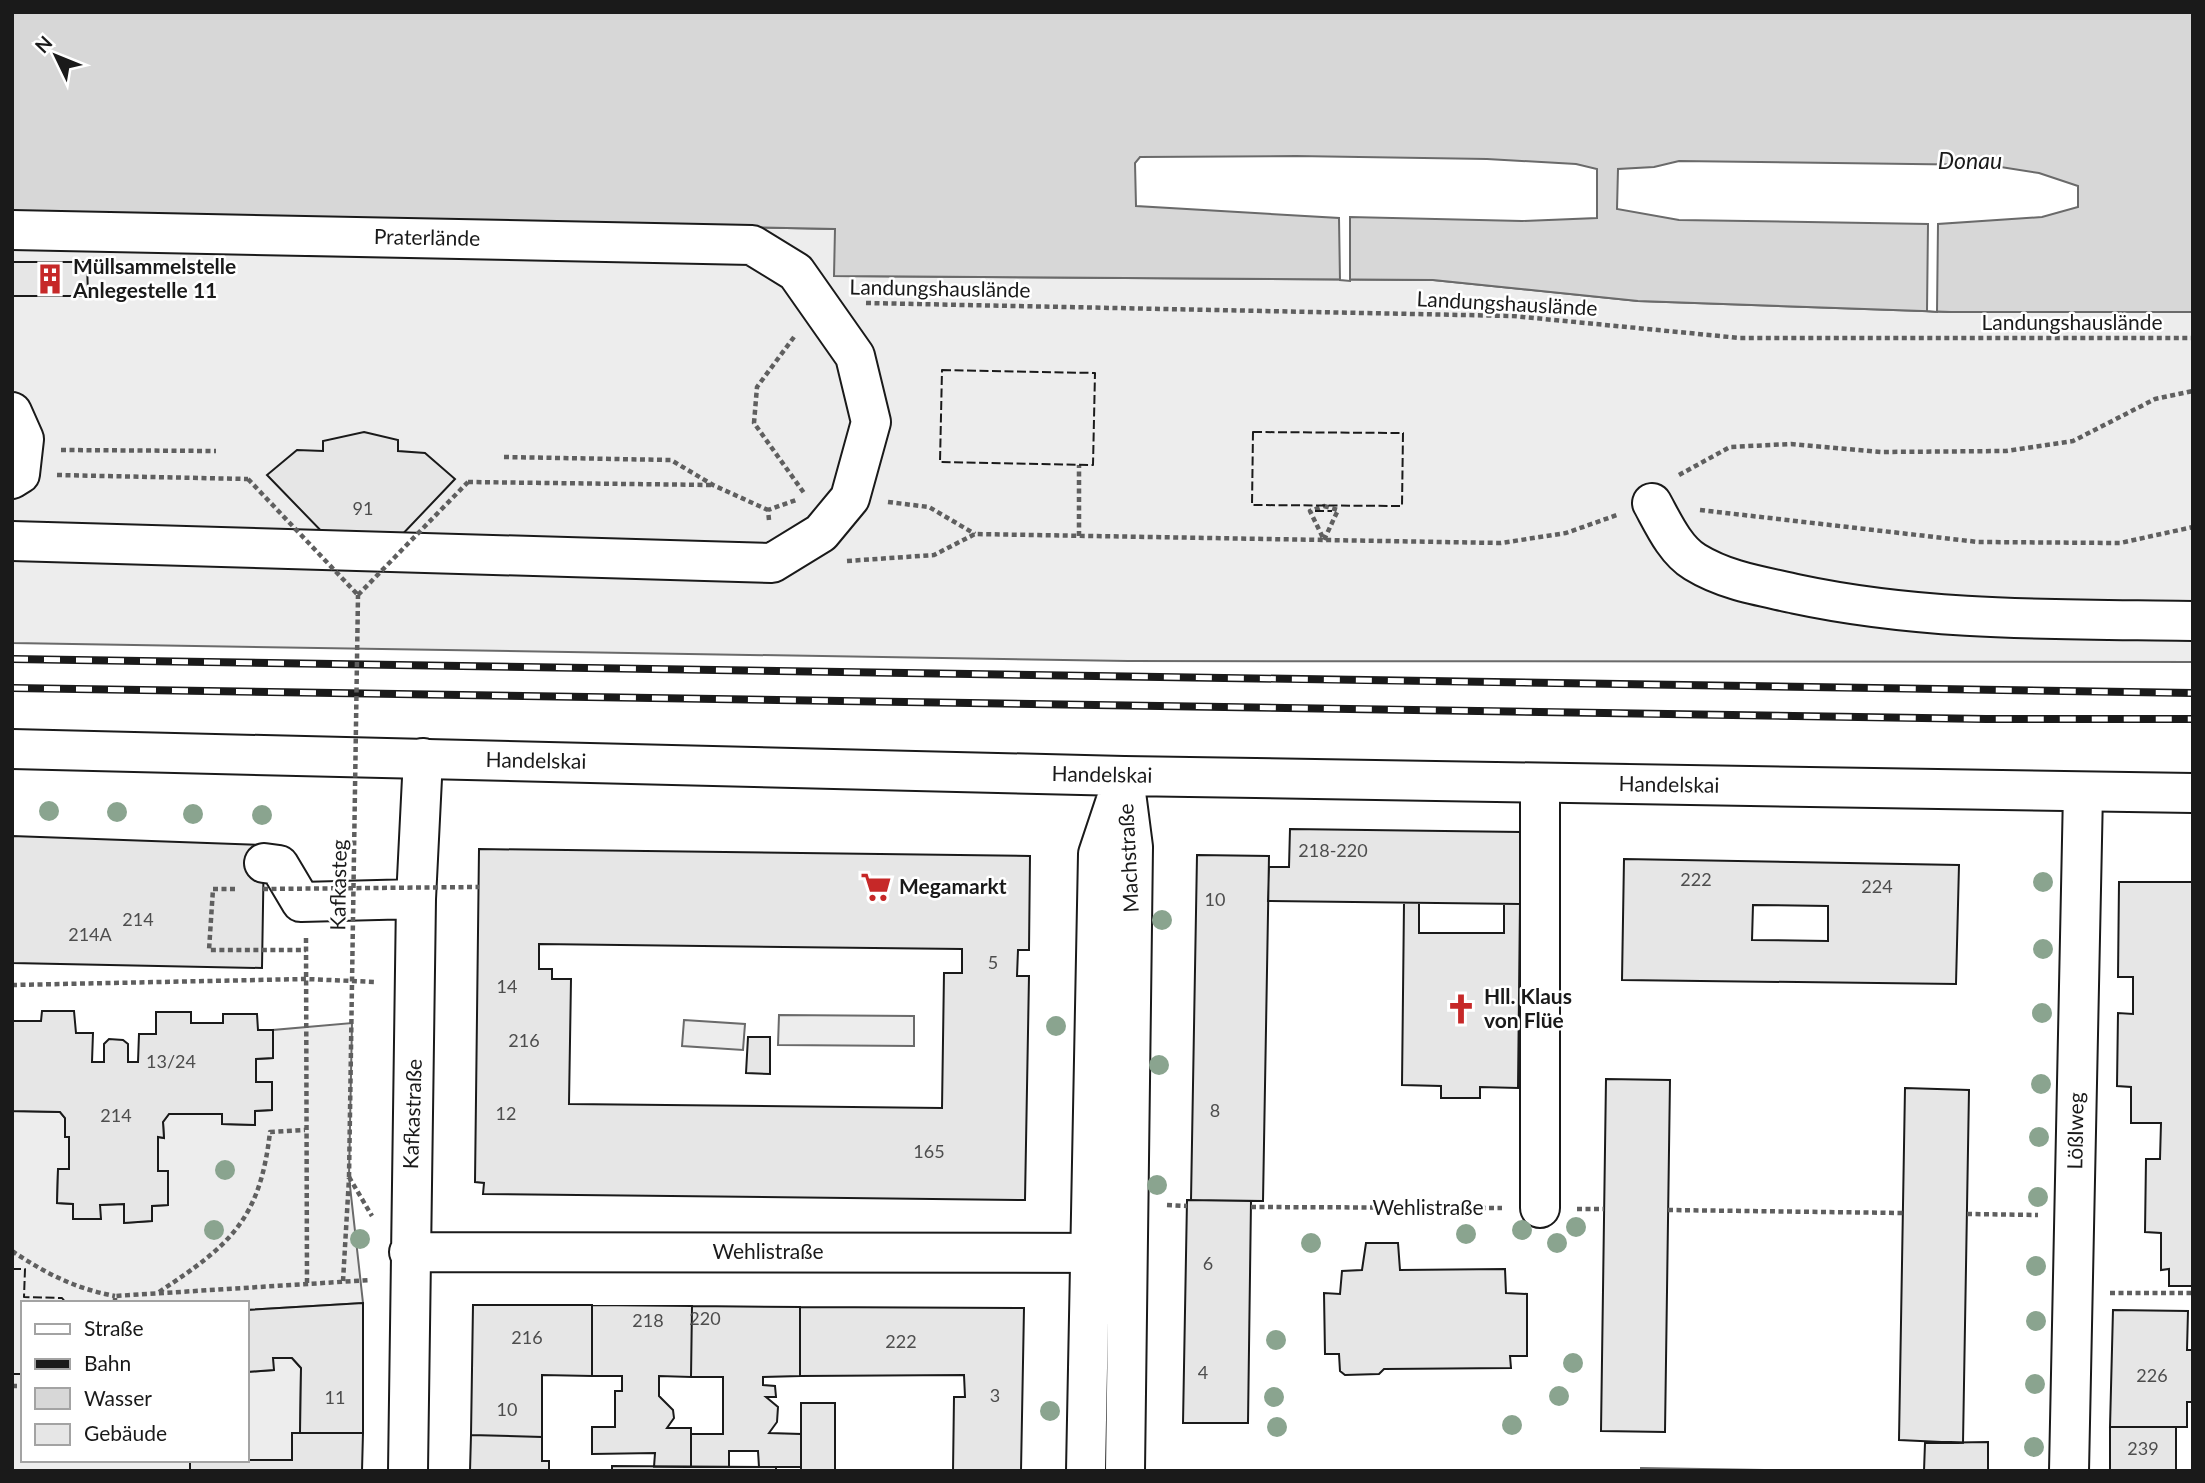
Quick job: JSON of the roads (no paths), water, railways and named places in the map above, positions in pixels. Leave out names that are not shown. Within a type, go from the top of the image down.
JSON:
[{"type":"main road","name":"Praterlände","points":[[12,230],[752,244],[796,272],[819,302],[855,356],[871,422],[850,498],[821,533],[772,563],[12,541]]},
{"type":"main road","points":[[12,412],[24,439],[16,477]]},
{"type":"main road","points":[[1652,503],[1668,534],[1693,561],[1734,580],[1819,599],[1938,616],[2193,621]]},
{"type":"main road","name":"Handelskai","points":[[12,749],[1124,776],[2193,793]]},
{"type":"main road","name":"Kafkastraße","points":[[408,1471],[409,1252],[417,984],[416,899],[423,758]]},
{"type":"main road","name":"Machstraße","points":[[1086,1471],[1098,854],[1124,776]]},
{"type":"main road","name":"Machstraße","points":[[1124,776],[1133,847],[1125,1471]]},
{"type":"main road","points":[[1540,783],[1540,1208]]},
{"type":"main road","name":"Lößlweg","points":[[2068,1471],[2083,792]]},
{"type":"main road","points":[[254,882],[279,865],[301,902],[416,899]]},
{"type":"main road","name":"Wehlistraße","points":[[409,1252],[1128,1253]]},
{"type":"water","name":"Donau","points":[[12,12],[2193,12],[2193,312],[1951,312],[1638,301],[1433,280],[834,276],[835,229],[12,213]]},
{"type":"railway","points":[[12,659],[2193,693]]},
{"type":"railway","points":[[12,688],[1986,719],[2193,719]]},
{"type":"place","name":"Müllsammelstelle Anlegestelle 11","points":[[50,279]]},
{"type":"place","name":"Megamarkt","points":[[876,887]]},
{"type":"place","name":"Hll. Klaus von Flüe","points":[[1461,1009]]}]
